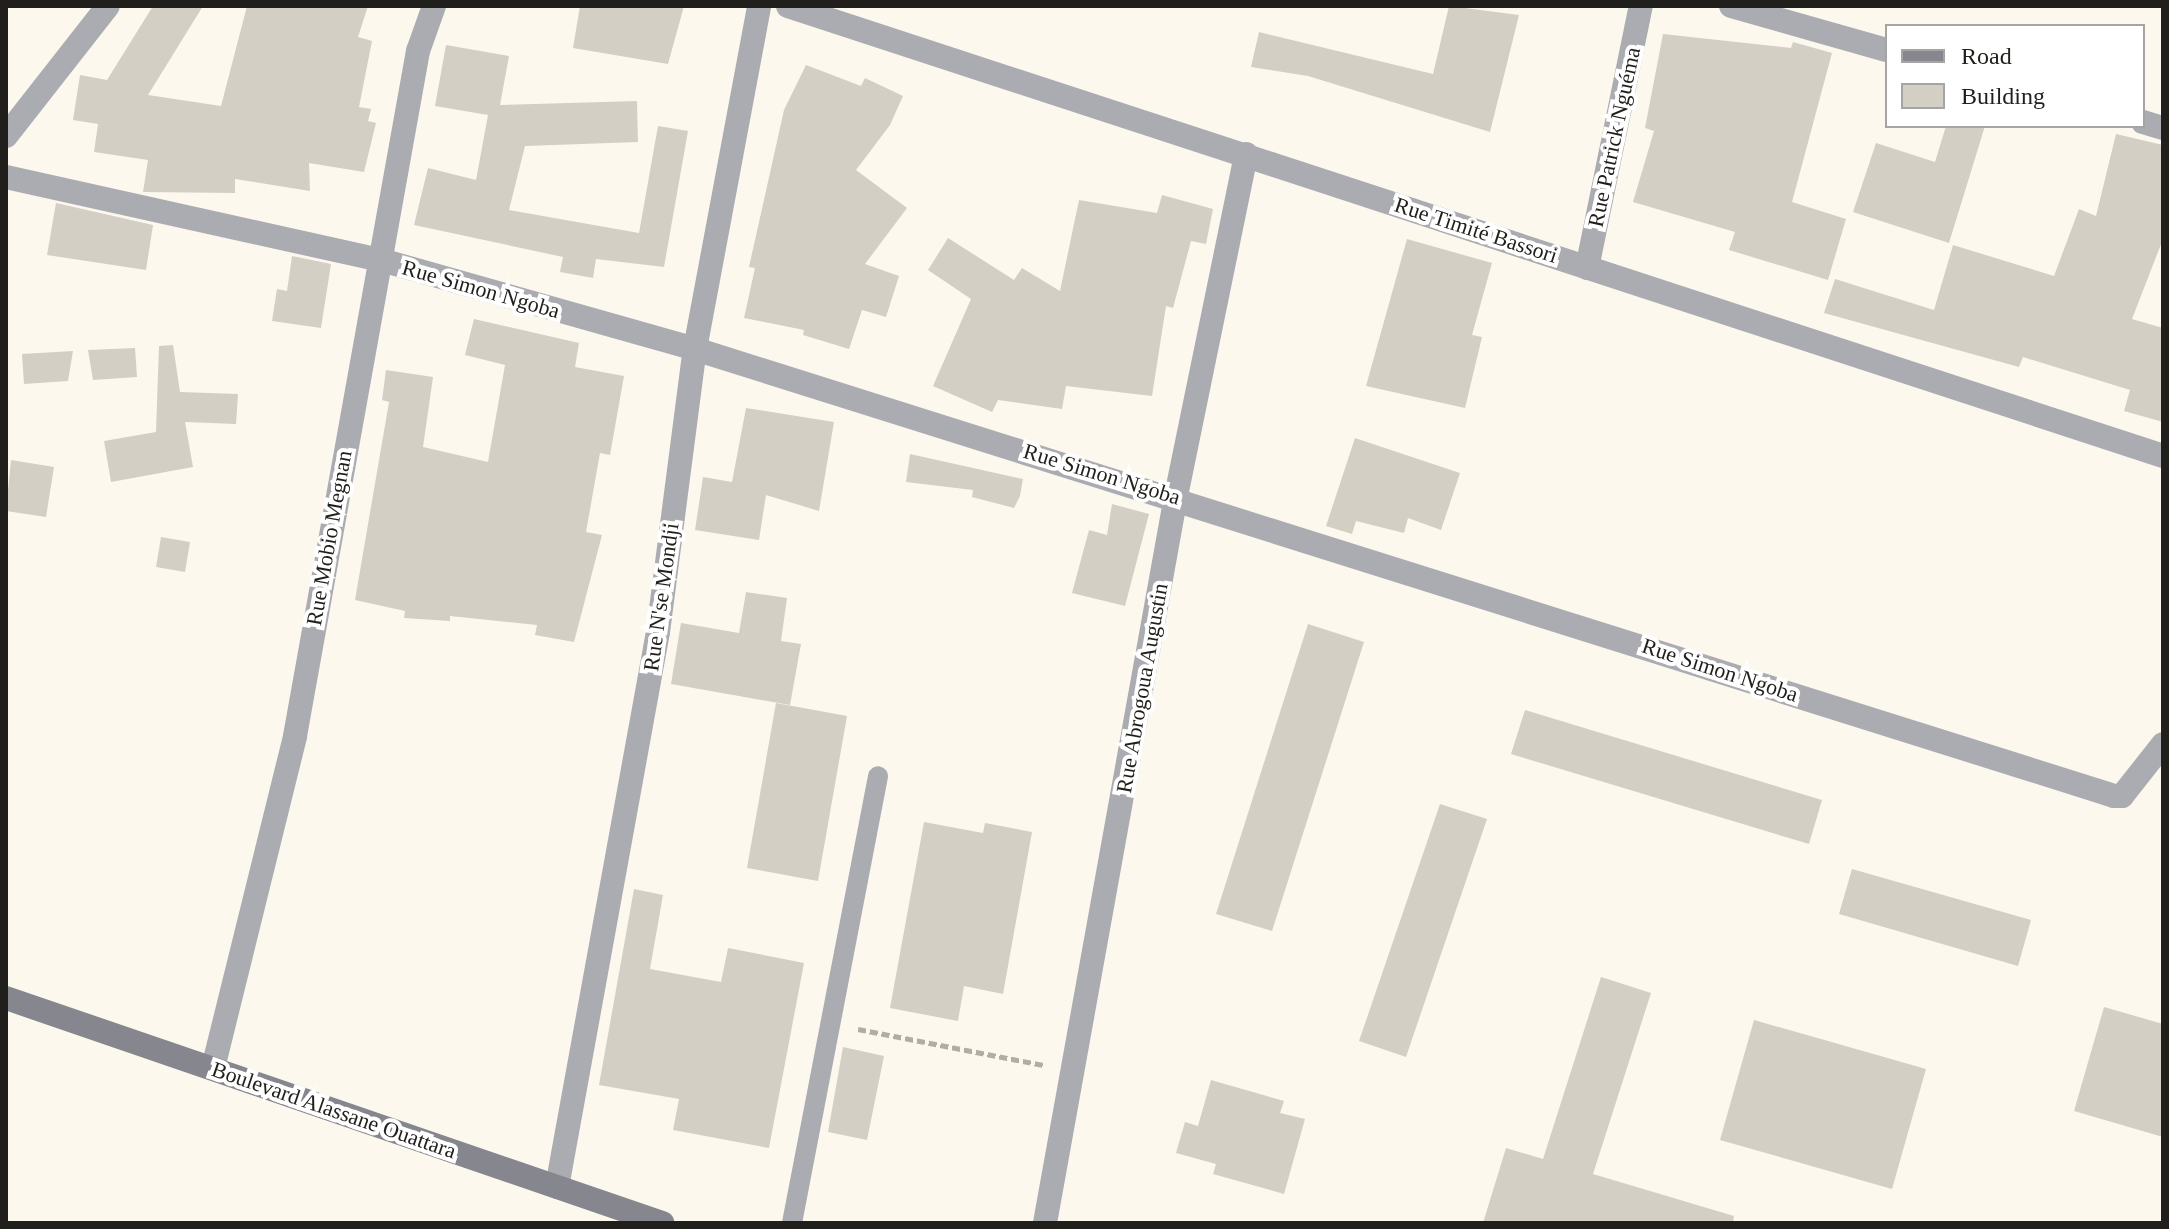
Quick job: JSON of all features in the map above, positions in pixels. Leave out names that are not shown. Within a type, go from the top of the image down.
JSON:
[{"type":"main road","name":"Boulevard Alassane Ouattara","points":[[6,998],[662,1223]]},
{"type":"street","points":[[8,127],[108,6]]},
{"type":"street","name":"Rue Mobio Megnan","points":[[213,1068],[295,736],[418,51],[434,6]]},
{"type":"street","name":"Rue N'se Mondji","points":[[557,1187],[658,632],[695,349],[759,6]]},
{"type":"street","name":"Rue Timité Bassori","points":[[788,6],[2163,456]]},
{"type":"street","name":"Rue Patrick Nguéma","points":[[1587,268],[1641,6]]},
{"type":"street","points":[[1731,6],[1885,49]]},
{"type":"street","name":"Rue Abrogoua Augustin","points":[[1045,1223],[1176,496],[1246,154]]},
{"type":"street","name":"Rue Simon Ngoba","points":[[6,177],[381,260],[695,349],[1176,496],[2114,796],[2122,796],[2163,744]]},
{"type":"lane","points":[[792,1223],[878,776]]},
{"type":"path","points":[[829,1023],[1073,1070]]},
{"type":"building","points":[[153,6],[203,6],[148,95],[221,106],[247,6],[368,6],[358,37],[372,41],[359,107],[371,109],[368,121],[376,123],[364,172],[309,163],[310,191],[235,179],[235,193],[143,192],[148,160],[94,152],[98,124],[73,120],[80,75],[107,80]]},
{"type":"building","points":[[580,6],[684,6],[668,64],[573,48]]},
{"type":"building","points":[[1449,6],[1519,15],[1490,132],[1308,76],[1251,67],[1259,32],[1433,74]]},
{"type":"building","points":[[1663,34],[1791,48],[1793,42],[1832,53],[1792,202],[1846,219],[1828,280],[1729,250],[1735,232],[1633,202],[1654,131],[1645,128]]},
{"type":"building","points":[[446,45],[509,56],[500,105],[637,101],[638,142],[525,146],[509,210],[639,233],[658,126],[688,131],[664,267],[596,259],[593,278],[560,272],[563,257],[414,225],[428,168],[476,180],[488,115],[435,106]]},
{"type":"building","points":[[806,65],[861,86],[865,78],[903,96],[890,125],[856,170],[907,208],[865,264],[899,276],[886,317],[862,310],[849,349],[803,335],[804,330],[744,318],[755,268],[749,267],[784,110]]},
{"type":"building","points":[[1945,128],[1984,128],[1949,243],[1853,212],[1876,143],[1935,162]]},
{"type":"building","points":[[2116,134],[2163,145],[2163,239],[2132,319],[2163,328],[2163,422],[2124,411],[2130,390],[2023,357],[2019,367],[1824,313],[1835,279],[1934,310],[1953,245],[2054,276],[2079,209],[2096,216]]},
{"type":"building","points":[[1162,195],[1213,209],[1206,244],[1191,241],[1173,308],[1166,306],[1152,396],[1066,386],[1062,409],[998,400],[992,412],[933,386],[971,299],[928,270],[948,238],[1014,280],[1022,268],[1060,291],[1079,200],[1157,213]]},
{"type":"building","points":[[56,203],[153,225],[146,270],[47,255]]},
{"type":"building","points":[[1407,239],[1492,263],[1472,335],[1482,337],[1465,408],[1366,386]]},
{"type":"building","points":[[292,256],[331,264],[321,328],[272,321],[277,289],[287,291]]},
{"type":"building","points":[[474,319],[579,343],[575,367],[624,376],[610,455],[600,453],[586,532],[602,535],[574,642],[535,635],[537,625],[450,616],[450,621],[404,618],[405,611],[355,600],[389,402],[382,400],[386,370],[433,377],[423,447],[488,462],[505,365],[465,355]]},
{"type":"building","points":[[173,345],[180,392],[238,394],[236,424],[185,422],[193,467],[111,482],[104,441],[156,432],[159,346]]},
{"type":"building","points":[[135,348],[137,377],[93,380],[88,350]]},
{"type":"building","points":[[73,351],[68,381],[24,384],[22,354]]},
{"type":"building","points":[[746,408],[834,422],[819,511],[766,495],[759,540],[695,530],[703,477],[732,482]]},
{"type":"building","points":[[1355,438],[1460,473],[1441,530],[1408,518],[1404,533],[1356,521],[1352,534],[1326,526]]},
{"type":"building","points":[[910,454],[1023,479],[1020,496],[1014,508],[972,497],[973,490],[906,482]]},
{"type":"building","points":[[11,460],[54,467],[46,517],[6,511]]},
{"type":"building","points":[[1112,504],[1149,514],[1125,606],[1072,593],[1089,530],[1107,535]]},
{"type":"building","points":[[161,537],[190,542],[185,572],[156,567]]},
{"type":"building","points":[[746,592],[787,598],[781,641],[801,644],[790,705],[671,684],[681,623],[739,633]]},
{"type":"building","points":[[1308,624],[1364,642],[1272,931],[1216,914]]},
{"type":"building","points":[[776,703],[847,716],[818,881],[747,868]]},
{"type":"building","points":[[1525,710],[1822,800],[1809,844],[1511,754]]},
{"type":"building","points":[[1440,804],[1487,819],[1406,1057],[1359,1041]]},
{"type":"building","points":[[924,822],[983,833],[985,823],[1032,832],[1003,994],[964,986],[958,1021],[890,1008]]},
{"type":"building","points":[[1852,869],[2031,920],[2018,966],[1839,914]]},
{"type":"building","points":[[634,889],[663,895],[650,969],[721,982],[728,948],[804,963],[769,1148],[673,1130],[679,1099],[599,1085]]},
{"type":"building","points":[[1601,977],[1651,993],[1593,1174],[1734,1216],[1733,1223],[1483,1223],[1506,1148],[1543,1159]]},
{"type":"building","points":[[2104,1007],[2163,1024],[2163,1137],[2074,1111]]},
{"type":"building","points":[[1754,1020],[1926,1069],[1892,1189],[1720,1140]]},
{"type":"building","points":[[843,1047],[884,1056],[867,1140],[828,1132]]},
{"type":"building","points":[[1211,1080],[1284,1101],[1280,1113],[1305,1119],[1284,1194],[1213,1174],[1216,1164],[1176,1153],[1185,1122],[1198,1126]]}]
